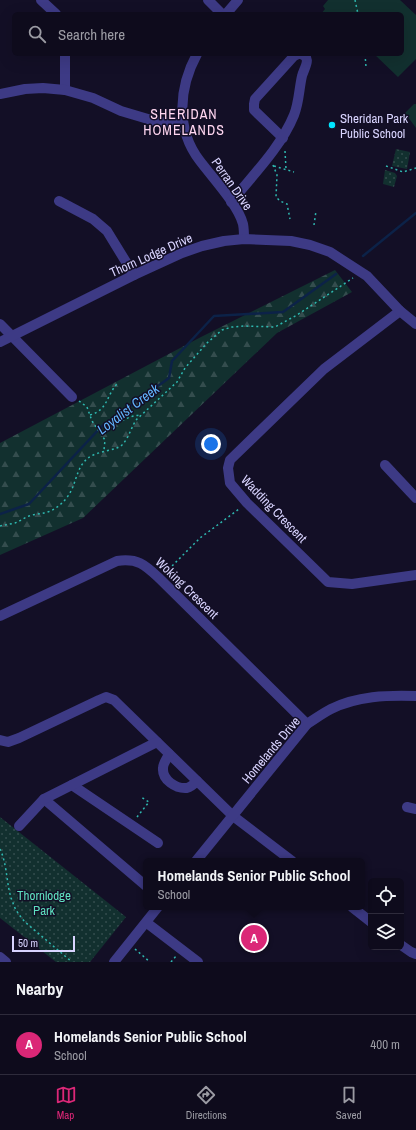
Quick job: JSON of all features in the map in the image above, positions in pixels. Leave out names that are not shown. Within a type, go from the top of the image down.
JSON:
[{"type":"street","points":[[41,0],[54,12]]},
{"type":"street","points":[[208,0],[220,12]]},
{"type":"street","points":[[228,12],[238,0]]},
{"type":"street","points":[[65,56],[65,90]]},
{"type":"street","name":"Perran Drive","points":[[196,56],[190,67],[185,87],[182,104],[183,123],[189,143],[199,160],[215,179],[243,223],[244,239]]},
{"type":"street","points":[[281,141],[254,110],[254,104],[255,99],[294,56]]},
{"type":"street","points":[[231,202],[281,141],[295,114],[302,76],[307,66],[307,58],[305,56]]},
{"type":"street","points":[[0,94],[25,89],[44,88],[65,90],[93,98],[121,111],[158,122],[183,123]]},
{"type":"street","points":[[59,201],[93,219],[107,231],[134,275]]},
{"type":"street","name":"Thorn Lodge Drive","points":[[0,342],[134,275],[182,253],[202,246],[224,241],[244,239],[291,241],[310,245],[330,252],[367,276],[416,324]]},
{"type":"street","name":"Wadding Crescent","points":[[400,310],[324,369],[230,460],[228,468],[230,483],[247,503],[328,582],[352,584],[416,575]]},
{"type":"street","points":[[0,324],[72,397]]},
{"type":"street","points":[[385,465],[416,498]]},
{"type":"street","name":"Woking Crescent","points":[[0,616],[117,561],[137,561],[146,565],[160,578],[307,724]]},
{"type":"street","name":"Homelands Drive","points":[[198,858],[307,724],[330,710],[350,701],[376,696],[416,696]]},
{"type":"street","points":[[0,740],[8,742],[19,738],[106,697],[114,700],[233,816],[288,858]]},
{"type":"street","points":[[19,826],[44,799],[157,742]]},
{"type":"street","points":[[169,754],[163,767],[166,779],[175,786],[184,788],[190,787],[197,781]]},
{"type":"street","points":[[72,785],[158,843]]},
{"type":"street","points":[[44,799],[143,883]]},
{"type":"street","points":[[114,962],[147,923],[156,910]]},
{"type":"street","points":[[356,910],[368,920]]},
{"type":"street","points":[[147,923],[198,962]]},
{"type":"street","points":[[404,947],[416,954]]},
{"type":"street","points":[[0,957],[6,962]]},
{"type":"path","points":[[354,0],[357,12]]},
{"type":"path","points":[[364,56],[366,67]]},
{"type":"path","points":[[281,141],[285,149],[286,169]]},
{"type":"path","points":[[263,162],[294,172]]},
{"type":"path","points":[[274,165],[277,175],[276,198],[287,204],[290,219]]},
{"type":"path","points":[[386,166],[403,172],[416,168]]},
{"type":"path","points":[[314,225],[316,211]]},
{"type":"path","points":[[0,526],[14,523],[30,515],[46,513],[60,506],[72,490],[78,470],[88,457],[104,450],[117,448],[122,445],[128,436],[132,425],[177,382],[185,368],[222,330],[244,326],[275,327],[297,315],[361,272]]},
{"type":"path","points":[[90,415],[97,413],[106,405],[112,390],[117,384]]},
{"type":"path","points":[[72,397],[87,407],[92,421],[105,440],[104,450]]},
{"type":"path","points":[[102,435],[124,420],[135,415],[142,415]]},
{"type":"path","points":[[160,578],[200,538],[247,503]]},
{"type":"path","points":[[131,824],[149,802],[141,797]]},
{"type":"path","points":[[0,849],[5,864],[12,903],[20,916],[72,962]]},
{"type":"path","points":[[129,944],[150,962]]},
{"type":"green space","points":[[328,0],[400,0],[416,15],[416,59],[398,77],[376,56],[404,56],[404,12],[323,12],[325,9],[323,6]]},
{"type":"green space","points":[[414,104],[416,104],[416,128],[405,113]]},
{"type":"green space","points":[[396,149],[410,152],[407,169],[392,166]]},
{"type":"green space","points":[[385,170],[395,173],[397,176],[394,187],[383,184]]},
{"type":"green space","points":[[335,270],[352,292],[277,333],[83,518],[0,555],[0,443],[201,337]]},
{"type":"green space","name":"Thornlodge Park","points":[[0,817],[126,917],[90,962],[56,962],[0,918]]},
{"type":"waterway","name":"Loyalist Creek","points":[[363,256],[416,213]]},
{"type":"waterway","name":"Loyalist Creek","points":[[0,514],[29,504],[101,427],[169,378],[172,361],[214,316],[283,312],[336,274]]},
{"type":"place","name":"Sheridan Park Public School","points":[[332,125]]},
{"type":"place","name":"Homelands Senior Public School","points":[[254,938]]},
{"type":"district","name":"SHERIDAN HOMELANDS","points":[[184,122]]}]
